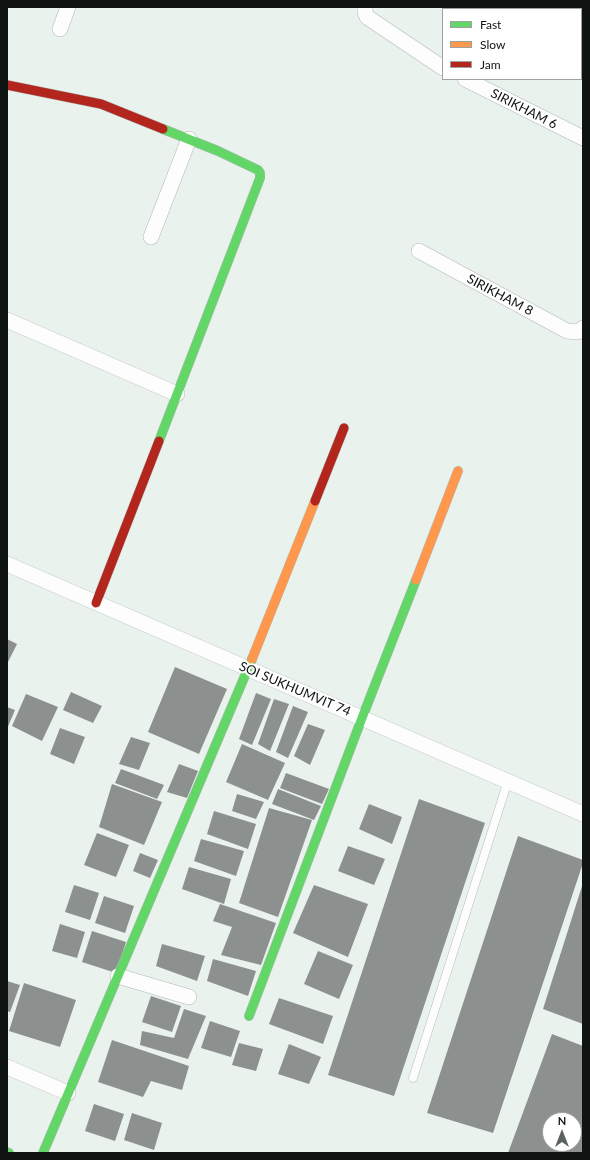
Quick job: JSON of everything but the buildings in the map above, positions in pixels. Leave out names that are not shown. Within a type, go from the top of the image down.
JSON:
[{"type":"street","points":[[60,29],[68,7]]},
{"type":"street","points":[[365,10],[367,17],[442,67]]},
{"type":"street","name":"SIRIKHAM 6","points":[[467,80],[583,138]]},
{"type":"street","points":[[7,85],[101,104],[218,151],[258,170],[260,173],[260,178],[96,603]]},
{"type":"street","points":[[151,237],[189,139]]},
{"type":"street","name":"SIRIKHAM 8","points":[[418,251],[566,331],[578,332],[583,328]]},
{"type":"street","points":[[7,320],[177,394]]},
{"type":"street","points":[[43,1153],[248,668],[344,428]]},
{"type":"street","points":[[249,1016],[362,718],[458,472]]},
{"type":"street","name":"SOI SUKHUMVIT 74","points":[[7,564],[583,814]]},
{"type":"street","points":[[118,976],[190,997]]},
{"type":"street","points":[[7,1067],[68,1093]]},
{"type":"lane","points":[[413,1078],[508,782]]},
{"type":"traffic: fast","points":[[159,441],[260,178],[260,173],[258,170],[218,151],[163,129]]},
{"type":"traffic: fast","points":[[249,1016],[416,580]]},
{"type":"traffic: fast","points":[[43,1153],[252,659]]},
{"type":"traffic: slow","points":[[416,580],[458,471]]},
{"type":"traffic: slow","points":[[252,659],[315,501]]},
{"type":"traffic: jam","points":[[7,85],[101,104],[163,129]]},
{"type":"traffic: jam","points":[[315,501],[344,428]]},
{"type":"traffic: jam","points":[[96,603],[159,441]]}]
